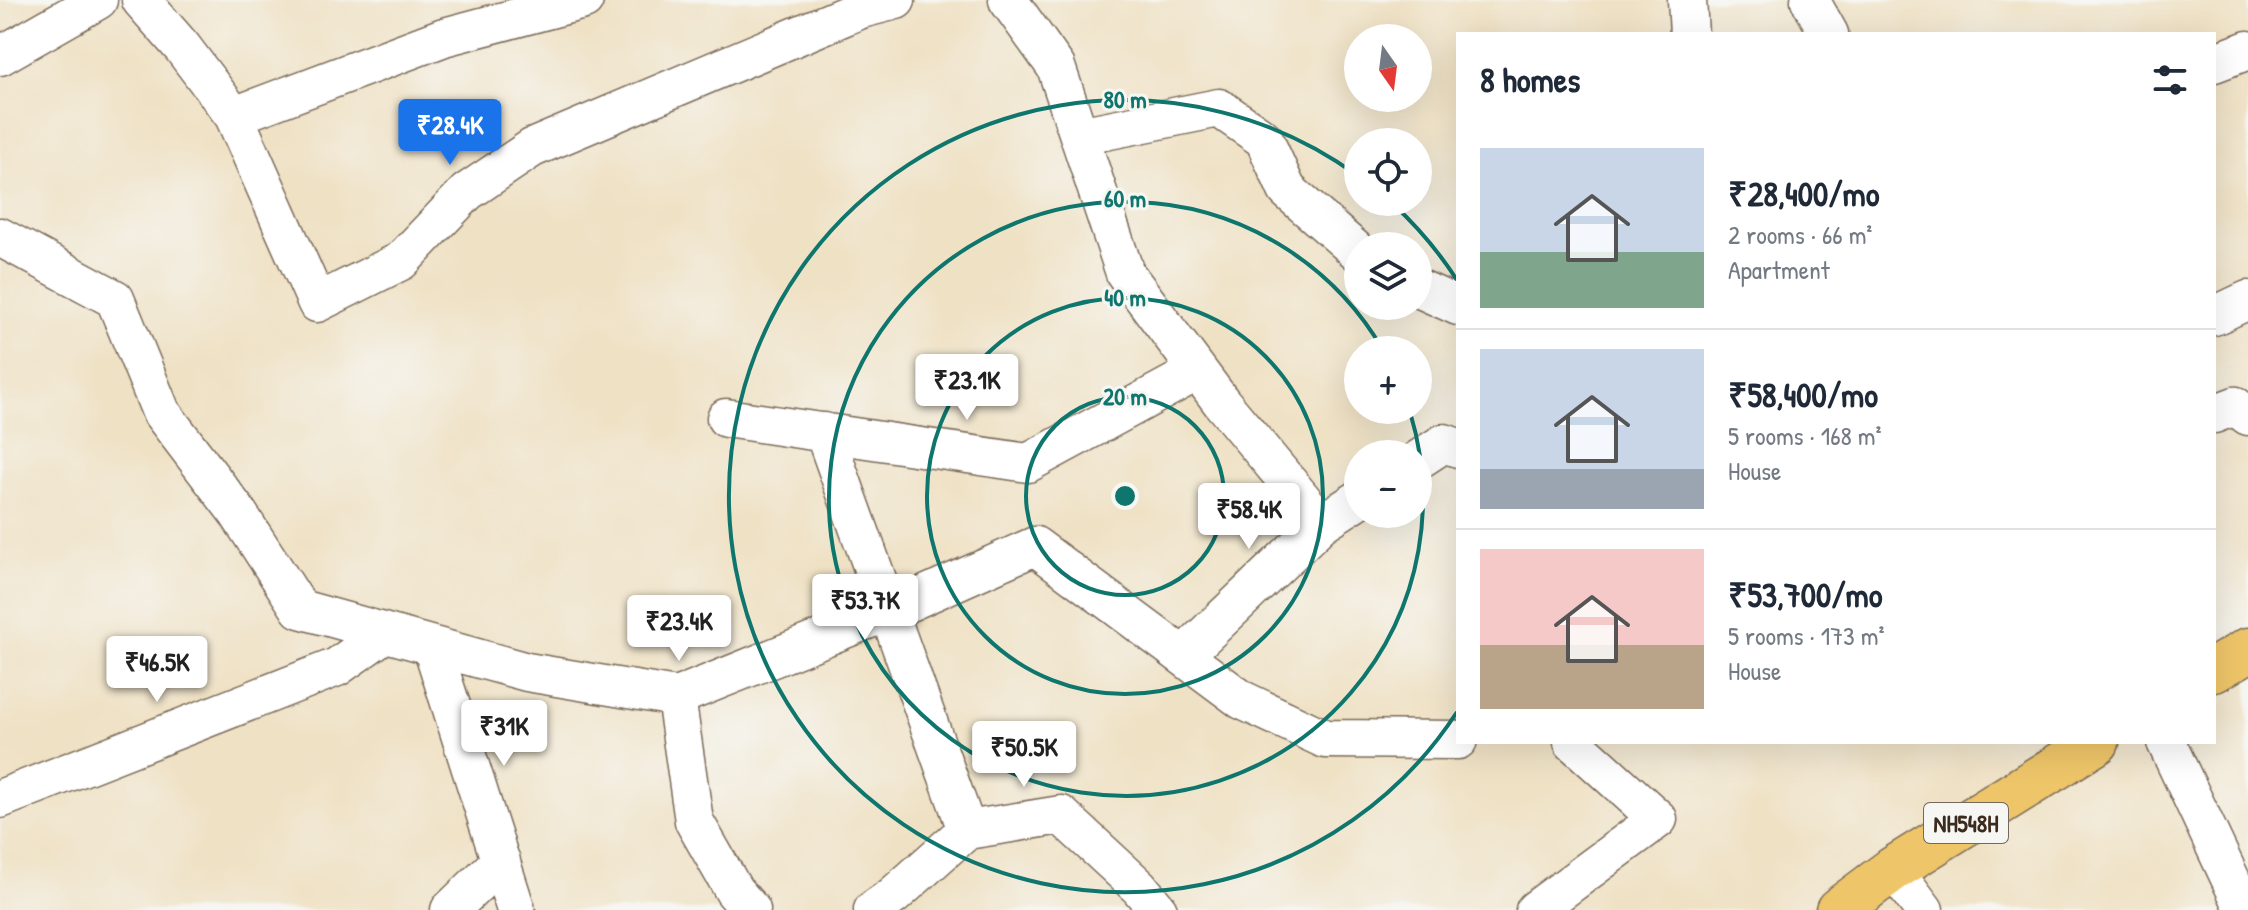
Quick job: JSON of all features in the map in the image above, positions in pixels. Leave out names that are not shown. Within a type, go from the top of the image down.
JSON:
[{"type":"highway","points":[[2216,669],[2248,650]]},
{"type":"highway","name":"NH548H","points":[[1838,910],[1893,869],[2094,744]]},
{"type":"street","points":[[0,56],[98,0]]},
{"type":"street","points":[[141,0],[182,47],[234,116],[317,303],[401,261],[467,192],[532,148],[861,9],[896,0]]},
{"type":"street","points":[[234,116],[444,37],[584,0]]},
{"type":"street","points":[[1008,0],[1056,67],[1125,273],[1198,371],[1322,523]]},
{"type":"street","points":[[1687,0],[1689,32]]},
{"type":"street","points":[[1810,0],[1828,32]]},
{"type":"street","points":[[2216,62],[2248,50]]},
{"type":"street","points":[[1079,136],[1219,108],[1264,139],[1287,190],[1344,240]]},
{"type":"street","points":[[0,237],[115,299],[161,412],[238,513],[300,609],[527,672],[676,697],[887,612],[1035,546],[1242,700],[1325,739],[1456,740]]},
{"type":"street","points":[[1432,294],[1456,305]]},
{"type":"street","points":[[2216,315],[2248,300]]},
{"type":"street","points":[[726,418],[1028,463],[1198,371]]},
{"type":"street","points":[[2216,413],[2235,406],[2248,416]]},
{"type":"street","points":[[824,432],[967,830]]},
{"type":"street","points":[[1432,451],[1444,443],[1456,447]]},
{"type":"street","points":[[1183,656],[1322,523],[1344,509]]},
{"type":"street","points":[[0,799],[337,667],[385,633]]},
{"type":"street","points":[[432,646],[516,910]]},
{"type":"street","points":[[676,697],[694,821],[734,891],[751,910]]},
{"type":"street","points":[[1535,910],[1658,819],[1575,744]]},
{"type":"street","points":[[2167,744],[2245,910]]},
{"type":"street","points":[[873,910],[967,830],[1061,815],[1139,887],[1158,910]]},
{"type":"street","points":[[450,910],[501,861]]},
{"type":"street","points":[[1893,869],[1924,910]]}]
